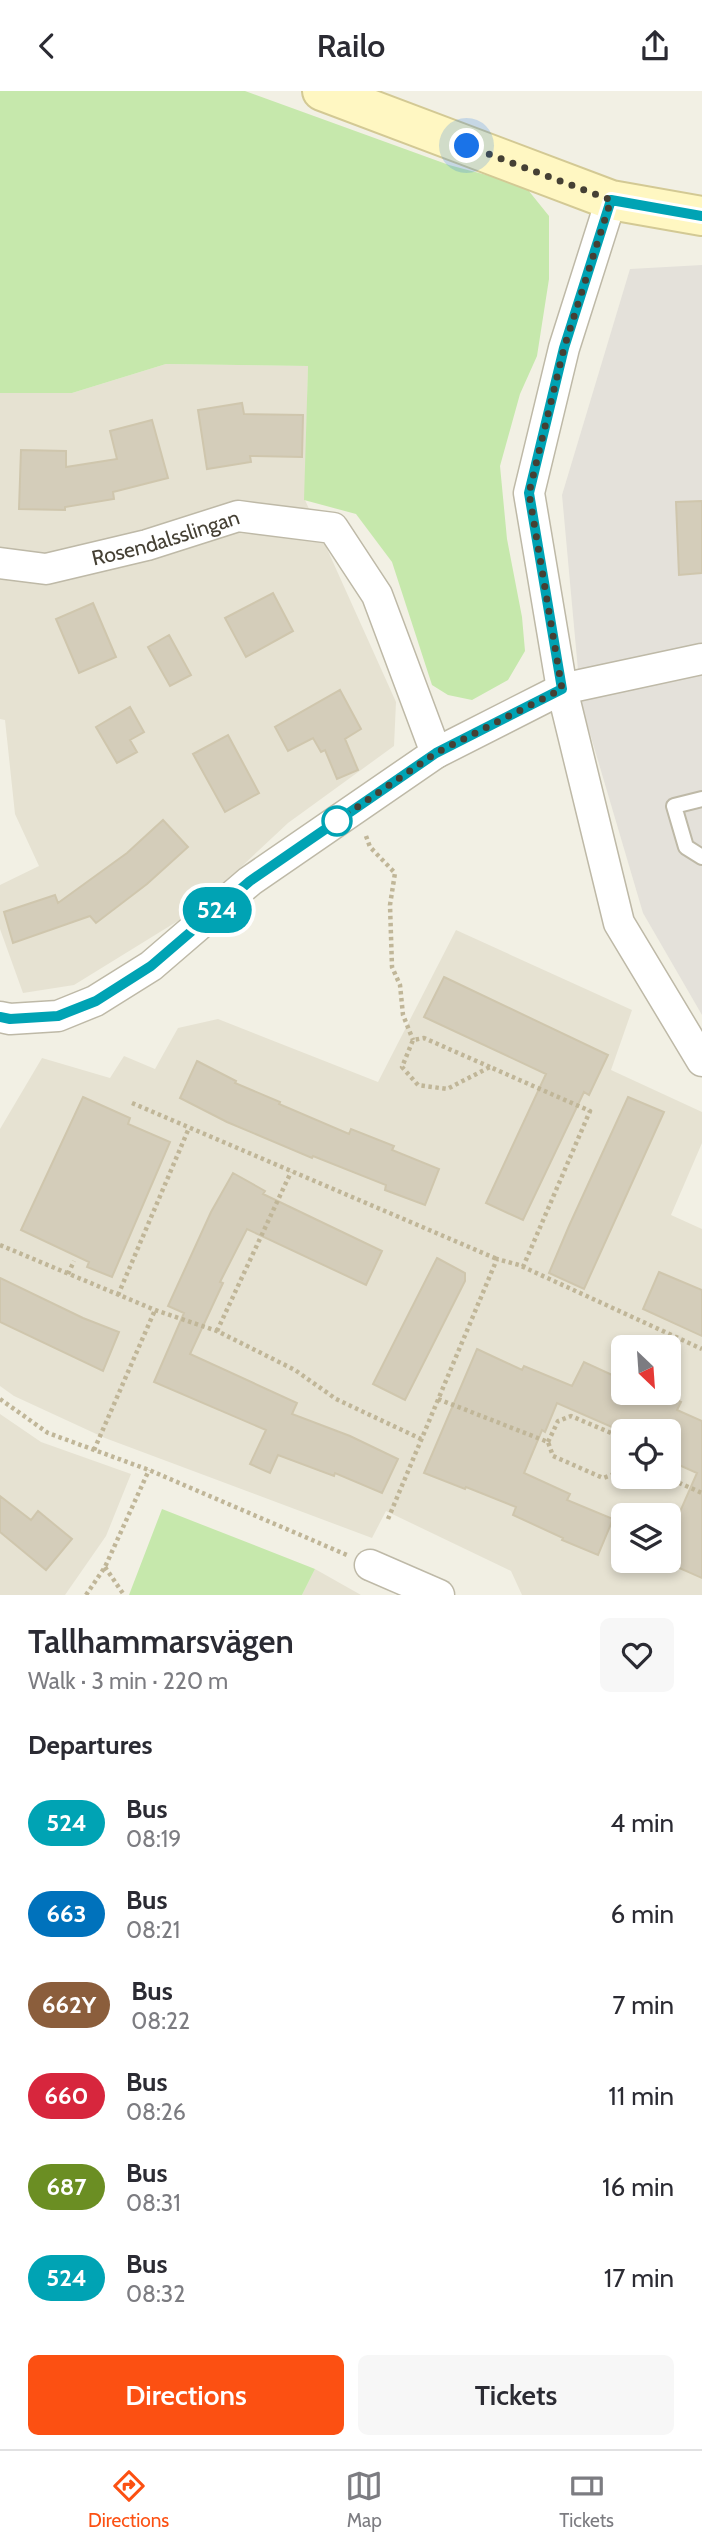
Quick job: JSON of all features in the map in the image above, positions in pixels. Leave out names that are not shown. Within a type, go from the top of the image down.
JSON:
[{"type":"main road","points":[[322,91],[611,200],[702,216]]},
{"type":"street","points":[[611,200],[564,348],[529,493],[562,689],[619,923],[702,1061]]},
{"type":"street","name":"Rosendalsslingan","points":[[0,563],[46,569],[147,545],[238,516],[333,528],[377,595],[436,753]]},
{"type":"street","points":[[3,1027],[58,1016],[96,1001],[151,966],[250,881],[436,753],[562,689],[702,659]]},
{"type":"street","points":[[370,1565],[439,1595]]},
{"type":"lane","points":[[702,799],[674,806],[686,847],[702,857]]},
{"type":"path","points":[[357,807],[370,847],[395,873],[390,905],[392,967],[400,985],[404,1015],[413,1040],[402,1067],[418,1084],[447,1089],[490,1067]]},
{"type":"path","points":[[413,1040],[424,1038],[590,1111],[523,1267]]},
{"type":"path","points":[[132,1103],[497,1259],[523,1267],[702,1349]]},
{"type":"path","points":[[118,1295],[189,1128]]},
{"type":"path","points":[[217,1331],[291,1172]]},
{"type":"path","points":[[0,1245],[155,1310],[217,1331],[295,1370],[336,1399],[421,1439]]},
{"type":"path","points":[[388,1519],[497,1259]]},
{"type":"path","points":[[68,1274],[74,1261]]},
{"type":"path","points":[[94,1450],[155,1310]]},
{"type":"path","points":[[0,1399],[48,1433],[149,1471],[370,1565]]},
{"type":"path","points":[[438,1399],[548,1442]]},
{"type":"path","points":[[611,1433],[571,1416],[558,1421],[548,1442],[553,1456],[603,1478],[611,1475]]},
{"type":"path","points":[[86,1595],[105,1567],[149,1471]]},
{"type":"path","points":[[681,1484],[702,1493]]},
{"type":"path","points":[[105,1567],[124,1595]]},
{"type":"shaded area","points":[[702,265],[702,1015],[643,913],[581,703],[562,495],[630,269]]},
{"type":"shaded area","points":[[166,364],[308,366],[305,500],[396,702],[394,746],[288,823],[194,911],[74,985],[23,993],[0,929],[0,885],[39,866],[15,814],[5,720],[0,719],[0,393],[72,393]]},
{"type":"shaded area","points":[[456,930],[632,1010],[611,1070],[702,1112],[702,1143],[671,1215],[702,1229],[702,1595],[522,1595],[511,1571],[386,1511],[372,1538],[105,1438],[14,1396],[0,1386],[0,1129],[42,1058],[110,1078],[124,1056],[155,1069],[178,1028],[218,1019],[378,1082]]},
{"type":"shaded area","points":[[0,1414],[41,1442],[131,1474],[106,1536],[65,1595],[0,1595]]},
{"type":"shaded area","points":[[315,1569],[361,1595],[302,1595]]},
{"type":"green space","points":[[0,91],[245,91],[449,165],[524,185],[549,216],[549,279],[537,356],[520,394],[500,466],[507,539],[522,617],[525,651],[508,680],[472,700],[448,695],[432,685],[392,562],[356,514],[304,500],[308,366],[166,364],[72,393],[0,393]]},
{"type":"green space","points":[[162,1509],[315,1569],[302,1595],[129,1595]]},
{"type":"building","points":[[242,403],[244,414],[303,415],[302,457],[250,456],[251,462],[207,469],[198,410]]},
{"type":"building","points":[[152,420],[168,478],[113,492],[114,499],[65,507],[65,510],[19,509],[21,450],[66,451],[66,467],[117,459],[110,431]]},
{"type":"building","points":[[702,501],[702,573],[679,575],[676,502]]},
{"type":"building","points":[[273,593],[293,631],[246,657],[225,618]]},
{"type":"building","points":[[93,603],[116,657],[79,673],[56,619]]},
{"type":"building","points":[[169,635],[191,675],[170,686],[148,647]]},
{"type":"building","points":[[340,690],[361,729],[345,739],[358,770],[337,779],[325,750],[321,752],[313,738],[288,751],[275,727]]},
{"type":"building","points":[[130,707],[144,732],[130,740],[137,752],[117,763],[96,727]]},
{"type":"building","points":[[228,735],[259,793],[225,812],[193,754]]},
{"type":"building","points":[[163,820],[188,847],[147,884],[96,923],[90,916],[13,943],[4,912],[55,895],[58,903],[127,853]]},
{"type":"building","points":[[444,977],[608,1055],[589,1095],[584,1092],[523,1220],[486,1203],[546,1074],[424,1017]]},
{"type":"building","points":[[197,1061],[236,1081],[235,1083],[280,1102],[279,1104],[349,1134],[351,1129],[394,1146],[392,1150],[439,1169],[425,1205],[385,1190],[386,1185],[313,1156],[312,1158],[227,1122],[180,1098]]},
{"type":"building","points":[[83,1097],[130,1118],[128,1124],[170,1142],[112,1277],[87,1267],[89,1262],[21,1230]]},
{"type":"building","points":[[628,1097],[664,1112],[584,1289],[549,1273]]},
{"type":"building","points":[[233,1173],[265,1191],[263,1194],[382,1251],[366,1285],[247,1229],[220,1282],[223,1283],[190,1354],[297,1403],[292,1414],[350,1436],[398,1459],[382,1493],[335,1473],[334,1476],[278,1455],[270,1473],[250,1464],[266,1430],[154,1382],[184,1313],[168,1306],[211,1212]]},
{"type":"building","points":[[437,1258],[465,1273],[465,1281],[405,1400],[373,1384]]},
{"type":"building","points":[[659,1272],[702,1290],[702,1336],[643,1309]]},
{"type":"building","points":[[0,1278],[83,1318],[119,1332],[103,1371],[0,1322]]},
{"type":"building","points":[[477,1349],[522,1370],[524,1366],[572,1386],[584,1362],[611,1374],[611,1405],[680,1405],[677,1410],[702,1421],[702,1578],[681,1569],[681,1510],[697,1473],[681,1466],[681,1419],[611,1419],[611,1427],[557,1403],[524,1473],[570,1494],[567,1500],[611,1518],[598,1555],[513,1515],[516,1507],[424,1473]]},
{"type":"building","points":[[0,1496],[31,1520],[38,1511],[72,1539],[46,1570],[0,1532]]},
{"type":"bus line","name":"524","points":[[0,1017],[10,1019],[58,1016],[96,1001],[151,966],[250,881],[436,753],[562,689],[529,493],[564,348],[611,200],[702,216]]},
{"type":"route","points":[[337,821],[436,753],[562,689],[529,493],[564,348],[611,200],[467,146]]}]
